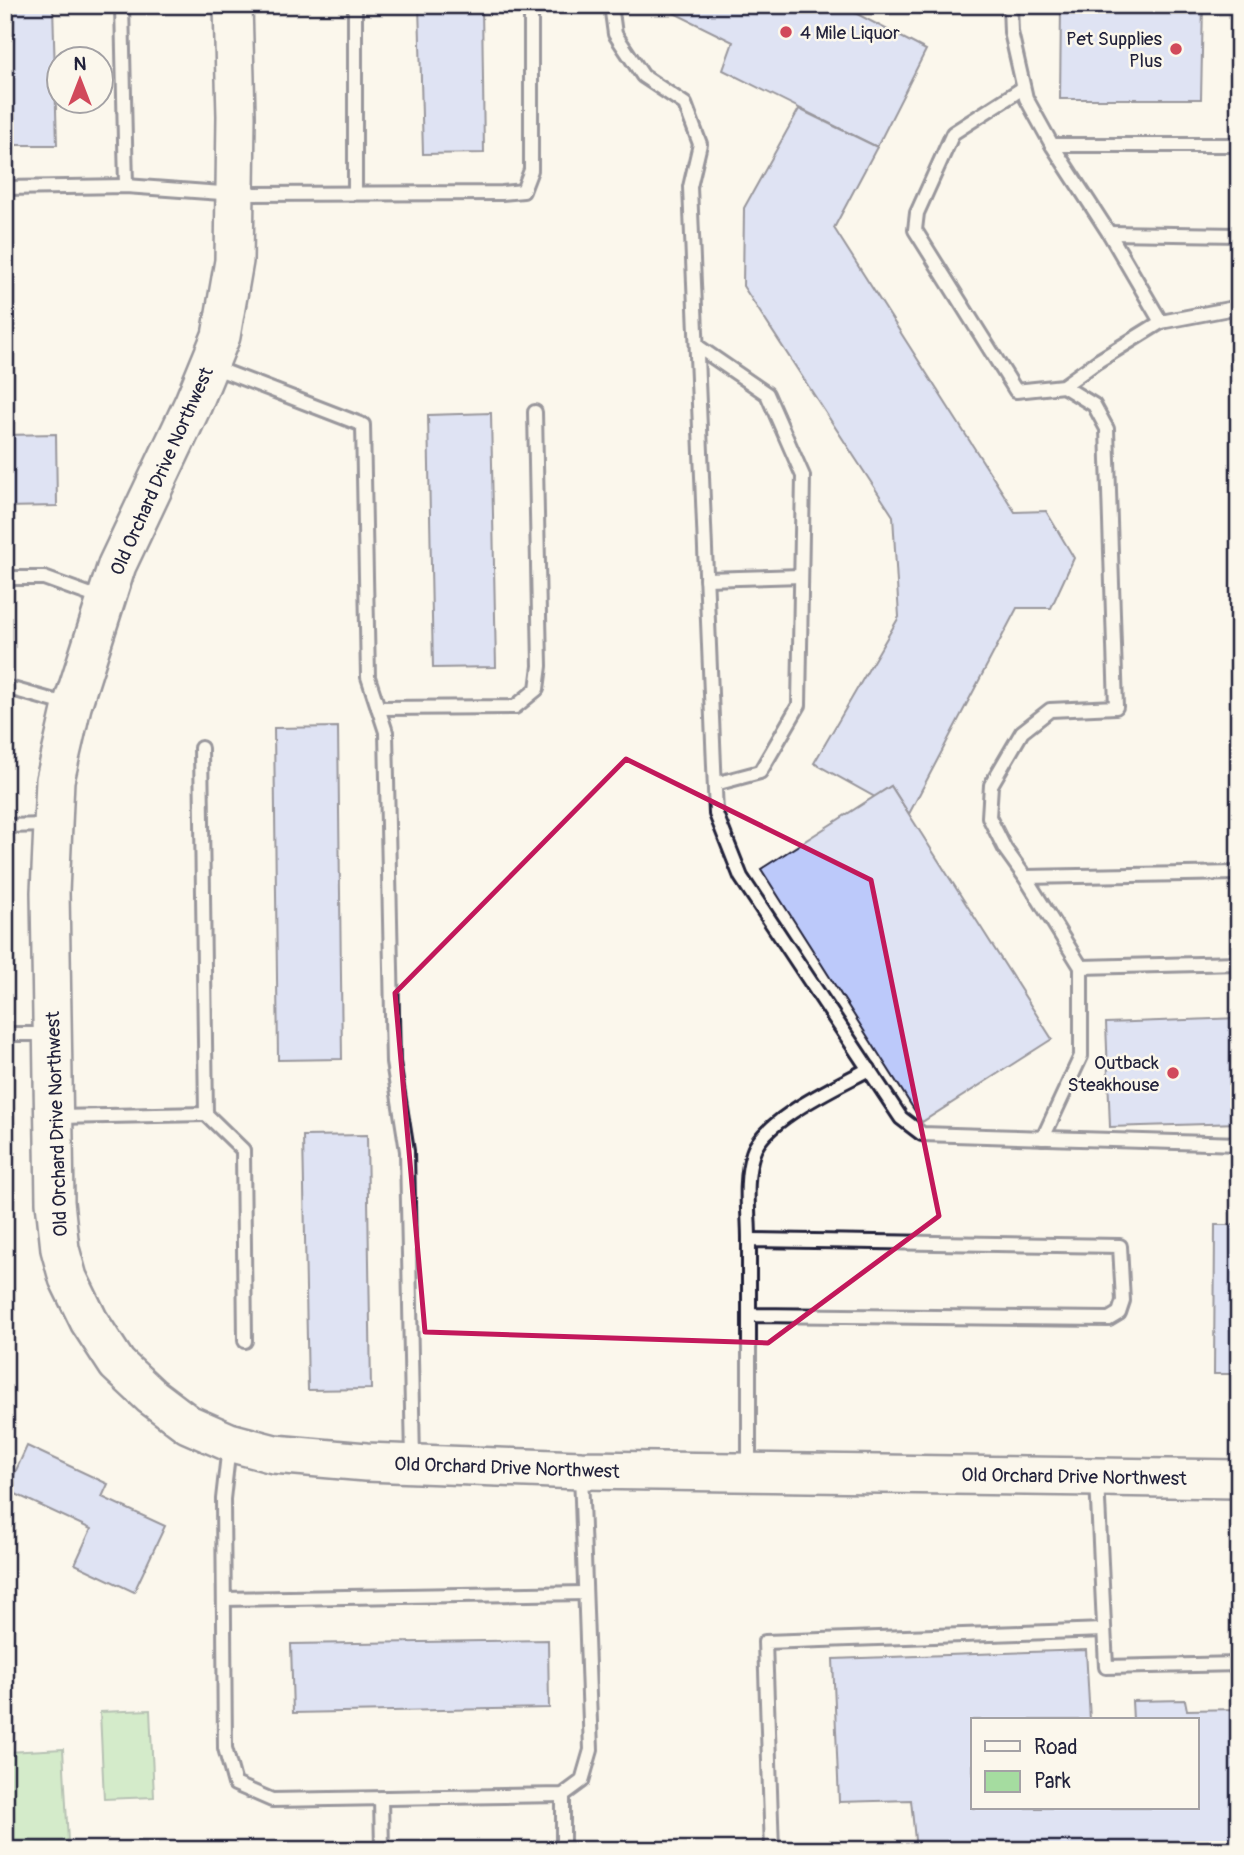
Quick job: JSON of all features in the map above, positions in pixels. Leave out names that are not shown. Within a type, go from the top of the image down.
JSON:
[{"type":"street","name":"Old Orchard Drive Northwest","points":[[233,5],[234,261],[221,337],[117,565],[72,706],[55,780],[50,892],[55,1202],[60,1249],[68,1278],[89,1321],[117,1364],[151,1396],[188,1424],[229,1442],[274,1454],[413,1464],[581,1470],[1239,1479]]},
{"type":"lane","points":[[122,5],[126,186]]},
{"type":"lane","points":[[355,5],[355,192]]},
{"type":"lane","points":[[5,188],[126,186],[235,194],[523,191],[531,170],[531,5]]},
{"type":"lane","points":[[611,5],[615,34],[643,76],[685,104],[700,144],[690,187],[716,814],[741,877],[901,1118],[922,1134],[1239,1144]]},
{"type":"lane","points":[[1010,5],[1011,32],[1026,98],[1161,322]]},
{"type":"lane","points":[[1023,88],[953,133],[917,213],[915,230],[1016,391],[1063,386],[1161,322],[1239,307]]},
{"type":"lane","points":[[1052,145],[1239,145]]},
{"type":"lane","points":[[1109,233],[1239,234]]},
{"type":"lane","points":[[697,346],[767,394],[803,476],[799,705],[761,772],[715,784]]},
{"type":"lane","points":[[209,365],[363,425],[368,677],[386,732],[393,1062],[407,1151],[413,1464]]},
{"type":"lane","points":[[1043,1138],[1081,1056],[1081,967],[1005,849],[989,817],[991,785],[1022,732],[1050,709],[1116,708],[1107,429],[1094,405],[1063,386]]},
{"type":"lane","points":[[379,708],[515,708],[537,689],[540,666],[535,412]]},
{"type":"lane","points":[[706,579],[801,576]]},
{"type":"lane","points":[[5,578],[44,578],[106,600]]},
{"type":"lane","points":[[5,687],[72,706]]},
{"type":"lane","points":[[201,748],[206,1114],[243,1150],[245,1341]]},
{"type":"lane","points":[[5,826],[53,825]]},
{"type":"lane","points":[[1025,877],[1239,873]]},
{"type":"lane","points":[[1081,967],[1239,963]]},
{"type":"lane","points":[[5,1034],[52,1034]]},
{"type":"lane","points":[[749,1472],[748,1186],[753,1153],[766,1131],[869,1069]]},
{"type":"lane","points":[[54,1117],[206,1114]]},
{"type":"lane","points":[[749,1240],[1120,1247],[1123,1301],[1119,1313],[1109,1319],[749,1315]]},
{"type":"lane","points":[[229,1442],[223,1499],[225,1748],[235,1784],[272,1800],[563,1795],[582,1781],[591,1750],[581,1470]]},
{"type":"lane","points":[[1097,1476],[1106,1667],[1239,1664]]},
{"type":"lane","points":[[223,1599],[585,1592]]},
{"type":"lane","points":[[772,1850],[765,1642],[1104,1630]]},
{"type":"lane","points":[[563,1795],[563,1850]]},
{"type":"lane","points":[[381,1798],[382,1850]]},
{"type":"highlighted area","points":[[626,759],[871,880],[939,1216],[768,1343],[425,1332],[395,993]]},
{"type":"green space","points":[[150,1710],[154,1797],[104,1799],[100,1712]]},
{"type":"green space","points":[[63,1749],[68,1842],[13,1844],[8,1752]]},
{"type":"building","points":[[5,5],[53,5],[54,46],[46,46],[46,116],[56,116],[57,145],[5,145]]},
{"type":"building","points":[[419,5],[482,5],[484,153],[423,154]]},
{"type":"building","points":[[677,5],[840,5],[926,50],[877,147],[723,70],[733,42],[674,13]]},
{"type":"building","points":[[1061,5],[1203,5],[1201,99],[1060,99]]},
{"type":"building","points":[[799,109],[877,147],[834,228],[1015,512],[1046,511],[1074,558],[1051,608],[1017,608],[909,814],[891,786],[875,797],[814,763],[899,617],[893,516],[743,286],[744,208]]},
{"type":"building","points":[[491,413],[496,667],[433,668],[428,415]]},
{"type":"building","points":[[56,434],[57,506],[5,507],[5,435]]},
{"type":"building","points":[[338,727],[342,1059],[278,1060],[274,728]]},
{"type":"building","points":[[891,786],[1052,1039],[922,1122],[761,869]]},
{"type":"building","name":"Outback Steakhouse","points":[[1239,1018],[1239,1123],[1110,1127],[1106,1023]]},
{"type":"building","points":[[367,1135],[371,1389],[308,1390],[303,1136]]},
{"type":"building","points":[[1215,1225],[1239,1225],[1239,1374],[1214,1374]]},
{"type":"building","points":[[27,1446],[108,1484],[102,1497],[165,1526],[134,1592],[75,1564],[91,1529],[7,1490]]},
{"type":"building","points":[[548,1640],[549,1708],[293,1713],[291,1644]]},
{"type":"building","points":[[1086,1650],[1090,1718],[971,1718],[971,1810],[1198,1810],[1198,1718],[1133,1718],[1132,1701],[1185,1700],[1187,1710],[1239,1709],[1239,1850],[916,1850],[911,1800],[839,1802],[833,1659]]},
{"type":"place","name":"4 Mile Liquor","points":[[786,32]]},
{"type":"place","name":"Pet Supplies Plus","points":[[1176,49]]},
{"type":"place","name":"Outback Steakhouse","points":[[1173,1073]]}]
